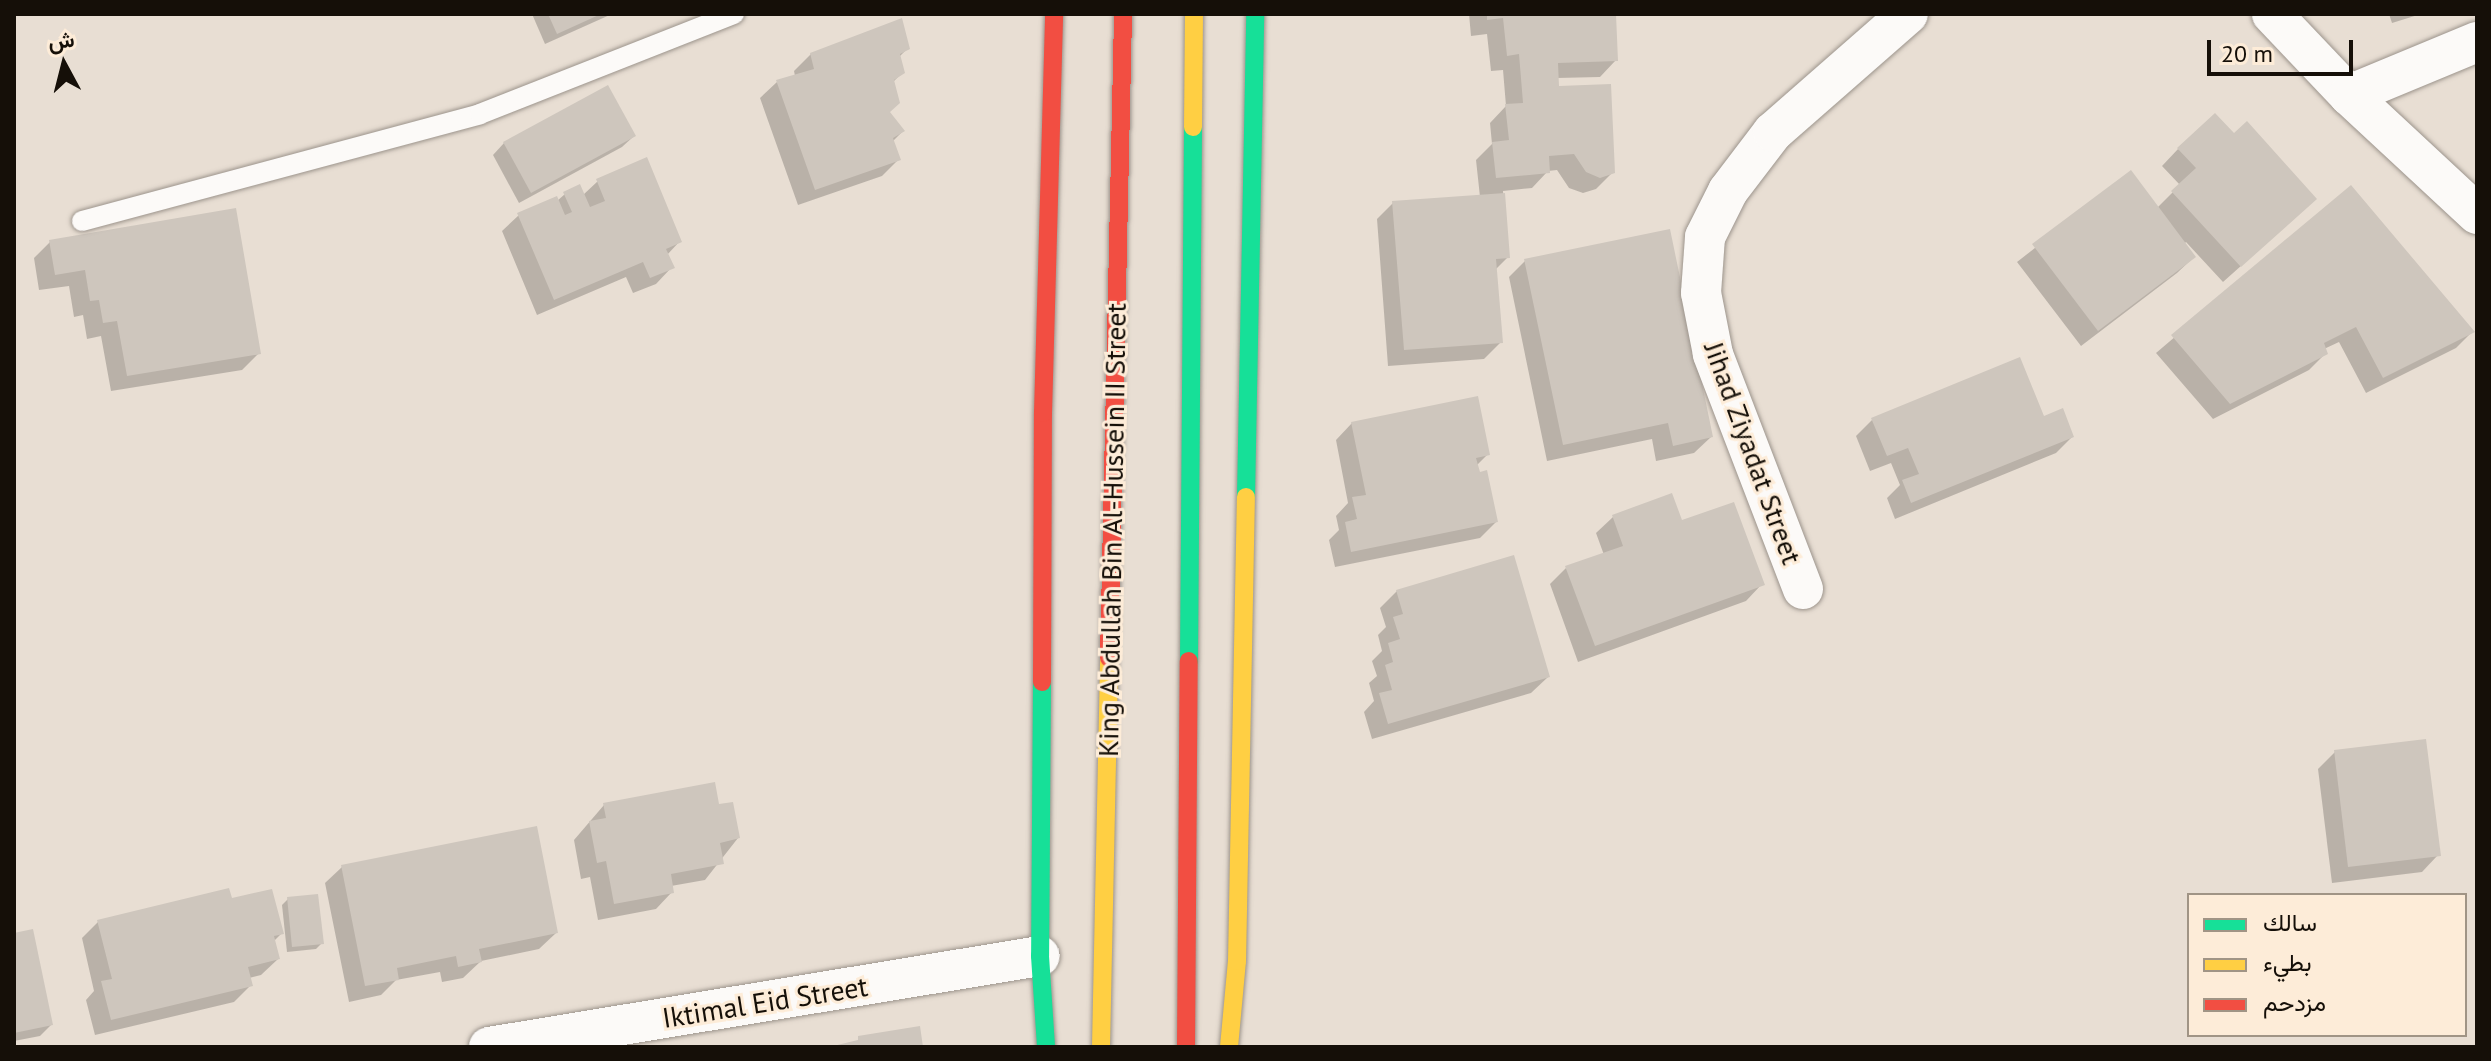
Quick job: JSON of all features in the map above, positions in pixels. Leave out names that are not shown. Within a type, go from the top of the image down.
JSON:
[{"type":"main road","points":[[1046,1047],[1040,956],[1043,413],[1054,14]]},
{"type":"main road","name":"King Abdullah Bin Al-Hussein II Street","points":[[1101,1047],[1123,14]]},
{"type":"main road","points":[[1186,1047],[1194,14]]},
{"type":"main road","points":[[1229,1047],[1237,961],[1255,14]]},
{"type":"street","name":"Jihad Ziyadat Street","points":[[1803,589],[1713,354],[1701,293],[1705,237],[1728,191],[1773,132],[1908,14]]},
{"type":"street","points":[[2272,14],[2349,95],[2477,214]]},
{"type":"street","points":[[2349,95],[2477,42]]},
{"type":"street","name":"Iktimal Eid Street","points":[[489,1047],[1040,956]]},
{"type":"lane","points":[[82,221],[480,114],[734,14]]},
{"type":"building","points":[[548,14],[601,14],[557,34]]},
{"type":"building","points":[[1487,14],[1616,14],[1618,61],[1558,63],[1559,86],[1611,84],[1615,173],[1600,178],[1586,172],[1574,154],[1549,156],[1550,173],[1496,178],[1492,142],[1509,140],[1505,104],[1523,103],[1519,54],[1507,56],[1503,18],[1487,20]]},
{"type":"building","points":[[902,18],[910,49],[900,54],[905,73],[894,80],[900,103],[890,112],[905,131],[893,138],[901,160],[815,190],[776,80],[814,69],[810,53]]},
{"type":"building","points":[[608,85],[636,136],[531,193],[503,142]]},
{"type":"building","points":[[2215,113],[2234,133],[2247,121],[2317,199],[2241,267],[2171,191],[2196,168],[2177,148]]},
{"type":"building","points":[[647,157],[682,242],[666,249],[675,268],[650,278],[643,262],[554,300],[517,213],[557,196],[565,215],[572,212],[563,192],[580,184],[590,207],[605,201],[596,179]]},
{"type":"building","points":[[2131,170],[2196,257],[2098,331],[2032,244]]},
{"type":"building","points":[[2351,185],[2475,332],[2383,378],[2356,327],[2324,343],[2328,354],[2230,404],[2171,335]]},
{"type":"building","points":[[1505,193],[1510,258],[1496,259],[1503,343],[1404,350],[1392,201]]},
{"type":"building","points":[[236,208],[261,354],[127,376],[117,321],[103,323],[99,300],[90,301],[85,270],[55,275],[49,240]]},
{"type":"building","points":[[1670,229],[1713,437],[1673,446],[1668,423],[1563,445],[1524,259]]},
{"type":"building","points":[[2020,357],[2044,416],[2063,408],[2074,437],[1911,503],[1902,480],[1919,474],[1908,448],[1887,456],[1871,418]]},
{"type":"building","points":[[1478,396],[1490,455],[1476,458],[1480,472],[1487,470],[1498,522],[1351,552],[1345,522],[1357,519],[1352,497],[1366,495],[1351,422]]},
{"type":"building","points":[[1672,493],[1682,520],[1734,502],[1765,585],[1595,646],[1565,566],[1623,546],[1612,515]]},
{"type":"building","points":[[1514,555],[1550,677],[1388,724],[1379,693],[1392,690],[1385,665],[1393,662],[1388,643],[1400,639],[1393,617],[1403,614],[1396,590]]},
{"type":"building","points":[[2426,739],[2441,856],[2348,867],[2334,750]]},
{"type":"building","points":[[715,782],[719,804],[733,802],[740,838],[720,843],[724,864],[671,874],[674,893],[614,904],[606,861],[597,863],[589,821],[606,818],[603,803]]},
{"type":"building","points":[[537,826],[558,933],[479,949],[482,962],[458,967],[456,956],[397,968],[399,980],[365,986],[341,865]]},
{"type":"building","points":[[229,888],[232,898],[272,889],[284,934],[274,936],[280,959],[248,967],[253,986],[111,1020],[101,981],[112,979],[97,920]]},
{"type":"building","points":[[318,894],[324,944],[292,947],[287,897]]},
{"type":"building","points":[[33,929],[53,1025],[14,1033],[14,933]]},
{"type":"building","points":[[920,1026],[923,1047],[829,1047],[858,1040],[858,1036]]},
{"type":"traffic: fast","points":[[1246,497],[1255,14]]},
{"type":"traffic: fast","points":[[1189,661],[1193,127]]},
{"type":"traffic: fast","points":[[1042,682],[1040,956],[1046,1047]]},
{"type":"traffic: slow","points":[[1193,127],[1194,14]]},
{"type":"traffic: slow","points":[[1229,1047],[1237,961],[1246,497]]},
{"type":"traffic: slow","points":[[1101,1047],[1109,658]]},
{"type":"traffic: jam","points":[[1042,682],[1043,413],[1054,14]]},
{"type":"traffic: jam","points":[[1109,658],[1123,14]]},
{"type":"traffic: jam","points":[[1186,1047],[1189,661]]}]
